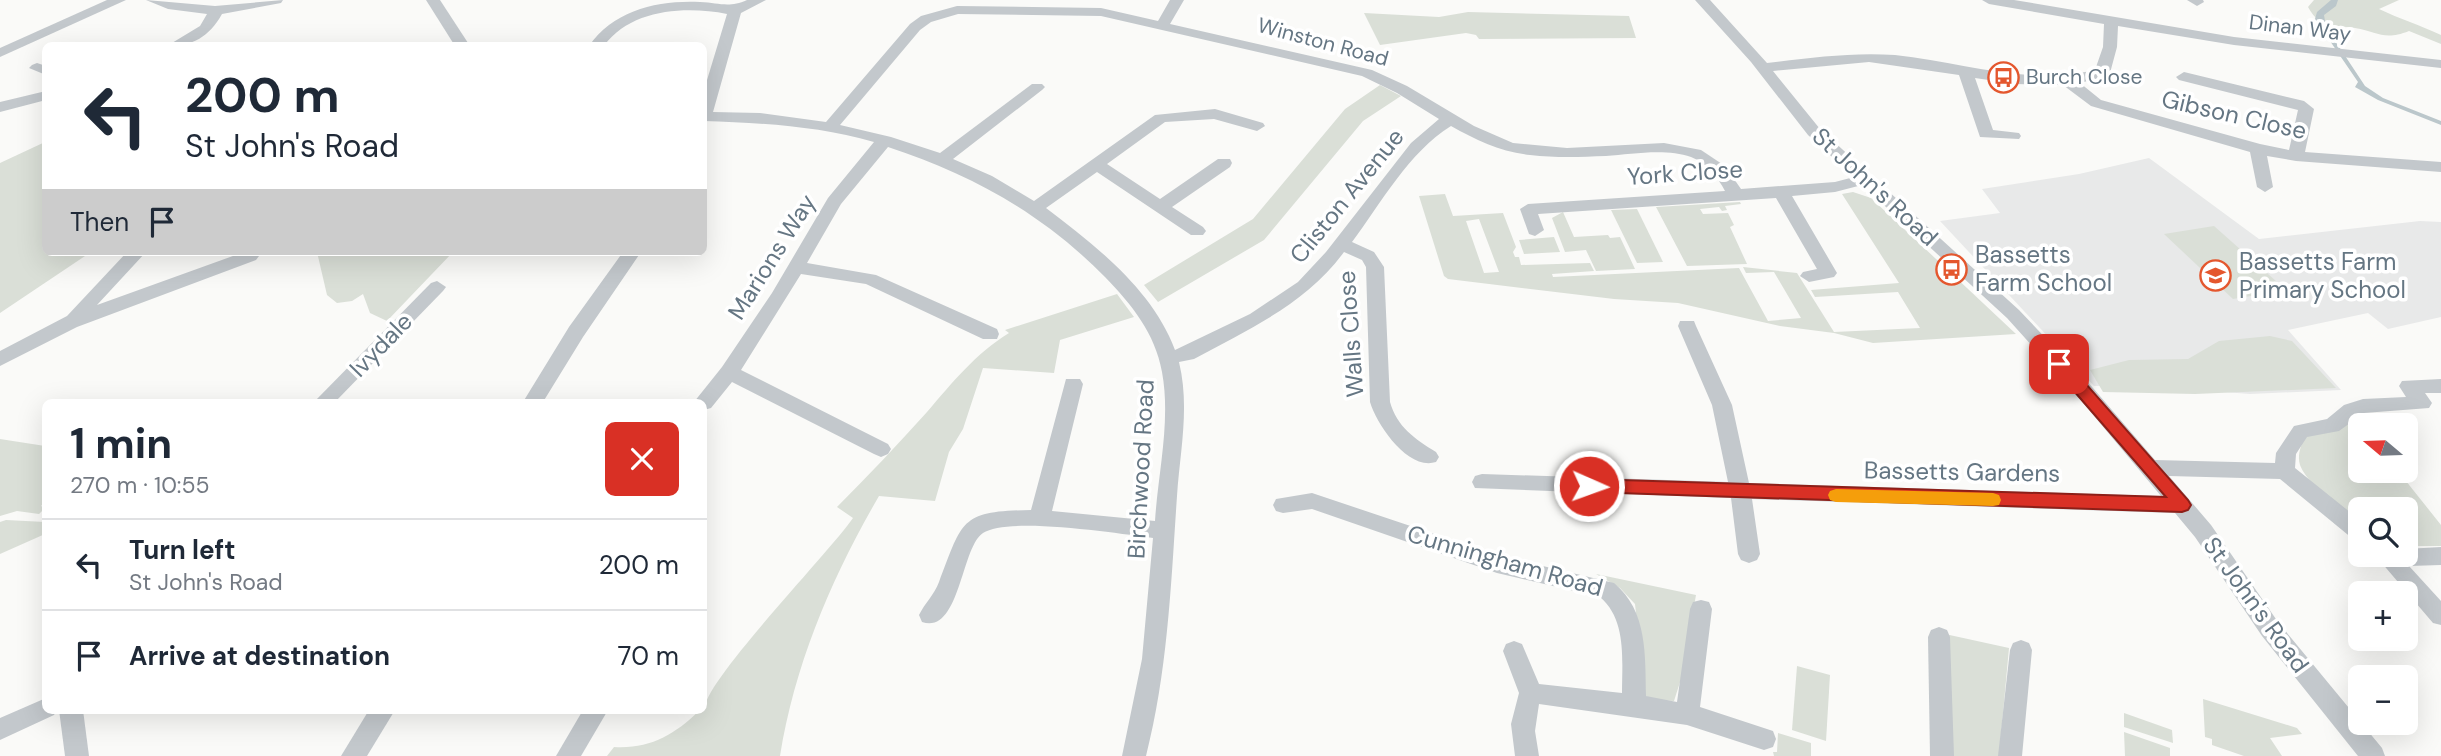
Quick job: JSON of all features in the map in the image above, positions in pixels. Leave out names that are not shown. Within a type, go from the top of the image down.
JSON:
[{"type":"street","points":[[0,53],[119,0]]},
{"type":"street","points":[[153,0],[178,8],[217,10],[276,0]]},
{"type":"street","points":[[433,0],[460,42]]},
{"type":"street","points":[[598,42],[606,29],[637,15],[706,6],[735,11],[759,0]]},
{"type":"street","points":[[1163,24],[1177,0]]},
{"type":"street","name":"St John's Road","points":[[1702,0],[1814,132],[2013,314],[2151,468],[2238,579],[2270,629],[2373,756]]},
{"type":"street","name":"Dinan Way","points":[[1989,0],[2111,22],[2305,50],[2441,64]]},
{"type":"street","points":[[182,42],[206,29],[217,10]]},
{"type":"street","name":"Winston Road","points":[[831,126],[915,27],[926,19],[950,10],[1101,12],[1163,24],[1367,73],[1399,86],[1450,119],[1505,146],[1561,153],[1686,150],[1709,161],[1731,184],[1735,194]]},
{"type":"street","points":[[707,105],[735,11]]},
{"type":"street","points":[[1762,68],[1869,58],[2039,83],[2068,82],[2102,73],[2110,47],[2111,22]]},
{"type":"street","points":[[1965,70],[1987,140],[2013,136]]},
{"type":"street","points":[[2184,77],[2299,104],[2306,109],[2296,156]]},
{"type":"street","name":"Gibson Close","points":[[2068,82],[2096,103],[2258,149],[2296,156],[2441,167]]},
{"type":"street","points":[[940,161],[1037,87]]},
{"type":"street","points":[[0,107],[42,96]]},
{"type":"street","points":[[1035,208],[1161,118],[1215,114],[1257,126]]},
{"type":"street","name":"Birchwood Road","points":[[707,115],[744,115],[831,126],[885,140],[970,172],[1035,208],[1073,234],[1108,267],[1149,317],[1169,358],[1172,420],[1151,681],[1134,756]]},
{"type":"street","name":"Cliston Avenue","points":[[1169,358],[1187,354],[1297,294],[1343,244],[1411,152],[1427,135],[1450,119]]},
{"type":"street","name":"Marions Way","points":[[707,399],[729,372],[834,202],[885,140]]},
{"type":"street","points":[[2258,149],[2265,187]]},
{"type":"street","points":[[1160,207],[1224,163]]},
{"type":"street","points":[[1096,164],[1197,231]]},
{"type":"street","name":"York Close","points":[[1535,230],[1528,209],[1781,192],[1835,187],[1867,179]]},
{"type":"street","points":[[1781,192],[1828,273],[1809,276]]},
{"type":"street","name":"Walls Close","points":[[1343,244],[1368,256],[1375,267],[1380,402],[1383,416],[1392,430],[1411,447],[1429,457]]},
{"type":"street","points":[[71,322],[133,256]]},
{"type":"street","points":[[0,359],[71,322],[250,256]]},
{"type":"street","points":[[535,399],[576,332],[629,256]]},
{"type":"street","points":[[796,267],[870,279],[990,334]]},
{"type":"street","name":"Ivydale","points":[[327,399],[437,287]]},
{"type":"street","points":[[1687,326],[1722,405],[1740,490],[1749,554]]},
{"type":"street","points":[[729,372],[881,449]]},
{"type":"street","points":[[1040,517],[1073,384]]},
{"type":"street","points":[[2285,471],[2286,453],[2301,431],[2332,426],[2351,410],[2363,406],[2422,403],[2409,386],[2441,386]]},
{"type":"street","points":[[2151,468],[2285,471],[2348,522]]},
{"type":"street","name":"Bassetts Gardens","points":[[1482,482],[2182,505]]},
{"type":"street","name":"Cunningham Road","points":[[1283,505],[1312,501],[1497,564],[1606,589],[1621,600],[1630,625],[1634,705]]},
{"type":"street","points":[[930,615],[948,592],[966,539],[974,526],[985,522],[1040,517],[1165,531]]},
{"type":"street","points":[[2418,556],[2441,556]]},
{"type":"street","points":[[2398,567],[2441,616]]},
{"type":"street","points":[[1687,714],[1701,609]]},
{"type":"street","points":[[1939,637],[1942,756]]},
{"type":"street","points":[[2010,756],[2021,650]]},
{"type":"street","points":[[1514,651],[1531,693],[1522,719],[1521,733],[1527,756]]},
{"type":"street","points":[[1531,693],[1687,714],[1764,739]]},
{"type":"street","points":[[0,729],[42,710]]},
{"type":"street","points":[[72,714],[77,756]]},
{"type":"street","points":[[353,756],[380,714]]},
{"type":"street","points":[[568,756],[594,714]]},
{"type":"shaded area","points":[[2314,0],[2399,0],[2379,9],[2441,35],[2441,44],[2409,31],[2387,36],[2328,25],[2318,20],[2308,7]]},
{"type":"shaded area","points":[[2331,0],[2338,0],[2336,6],[2324,15],[2326,27],[2365,86],[2383,98],[2441,121],[2441,125],[2378,100],[2355,87],[2358,82],[2315,19],[2317,12]]},
{"type":"shaded area","points":[[1468,12],[1629,16],[1636,38],[1479,39],[1476,35],[1466,33],[1380,45],[1364,13],[1439,17]]},
{"type":"shaded area","points":[[1380,85],[1401,96],[1363,121],[1264,240],[1158,302],[1144,285],[1253,219],[1345,109]]},
{"type":"shaded area","points":[[42,143],[42,256],[85,256],[0,313],[0,163]]},
{"type":"shaded area","name":"Bassetts Farm Primary School","points":[[2149,158],[2259,239],[2420,221],[2441,222],[2441,317],[2388,329],[2368,313],[2288,330],[2341,390],[2250,394],[2147,386],[2094,386],[1940,221],[2000,213],[1982,189],[2079,174]]},
{"type":"shaded area","points":[[1853,192],[1871,198],[2016,334],[1873,343],[1678,303],[1614,299],[1448,279],[1444,276],[1419,196],[1445,194],[1453,216],[1503,213],[1516,247],[1513,252],[1515,257],[1519,257],[1521,265],[1590,263],[1594,271],[1552,274],[1553,277],[1739,268],[1768,321],[1801,318],[1774,272],[1746,273],[1743,267],[1797,273],[1834,332],[1920,328],[1898,292],[1815,297],[1811,290],[1899,283],[1842,194]],"holes":[[[1479,219],[1499,272],[1484,273],[1466,221]]]},
{"type":"shaded area","points":[[1741,204],[1725,206],[1727,210],[1722,211],[1719,207],[1700,209],[1703,214],[1728,213],[1734,225],[1730,227],[1747,264],[1687,266],[1656,207]]},
{"type":"shaded area","points":[[1637,209],[1663,262],[1637,263],[1611,210]]},
{"type":"shaded area","points":[[1563,212],[1574,237],[1620,237],[1635,269],[1596,271],[1586,250],[1565,252],[1552,218]]},
{"type":"shaded area","points":[[2214,226],[2286,290],[2233,299],[2164,234]]},
{"type":"shaded area","points":[[1554,237],[1560,252],[1524,254],[1519,240]]},
{"type":"shaded area","points":[[318,256],[449,256],[387,321],[370,313],[363,294],[352,301],[337,303],[327,295]]},
{"type":"shaded area","points":[[1117,294],[1134,317],[1060,340],[1054,373],[983,368],[963,429],[949,452],[935,501],[879,496],[846,558],[818,622],[795,688],[780,756],[607,756],[614,747],[650,743],[671,733],[695,714],[707,714],[709,695],[724,673],[853,518],[837,507],[965,369],[1009,333],[1005,330]]},
{"type":"shaded area","points":[[2270,336],[2292,341],[2336,388],[2195,394],[2103,392],[2090,370],[2129,360],[2188,359],[2219,341]]},
{"type":"shaded area","points":[[2348,423],[2348,483],[2408,483],[2441,525],[2441,546],[2418,546],[2418,497],[2348,497],[2348,514],[2318,489],[2304,473],[2299,458],[2305,437]]},
{"type":"shaded area","points":[[0,439],[42,446],[42,511],[39,514],[17,511],[0,516]]},
{"type":"shaded area","points":[[0,522],[42,522],[42,535],[0,554]]},
{"type":"shaded area","points":[[1596,574],[1696,595],[1681,679],[1674,701],[1651,700],[1645,695],[1635,604],[1620,588]]},
{"type":"shaded area","points":[[1945,634],[2009,648],[1999,756],[1948,756]]},
{"type":"shaded area","points":[[1797,666],[1830,675],[1826,741],[1792,730]]},
{"type":"shaded area","points":[[2203,699],[2297,728],[2302,734],[2270,738],[2282,756],[2244,756],[2212,745],[2212,739],[2205,737]]},
{"type":"shaded area","points":[[2124,713],[2172,730],[2173,743],[2124,727]]},
{"type":"shaded area","points":[[2124,732],[2170,748],[2170,756],[2125,756]]},
{"type":"shaded area","points":[[1778,733],[1811,743],[1811,756],[1774,756],[1773,752],[1777,752]]},
{"type":"slow traffic","points":[[1836,495],[1993,500]]},
{"type":"place","name":"Burch Close","points":[[2003,77]]},
{"type":"place","name":"Bassetts Farm School","points":[[1952,269]]},
{"type":"place","name":"Bassetts Farm Primary School","points":[[2216,276]]},
{"type":"route","points":[[1589,486],[2182,505],[2059,364]]}]
